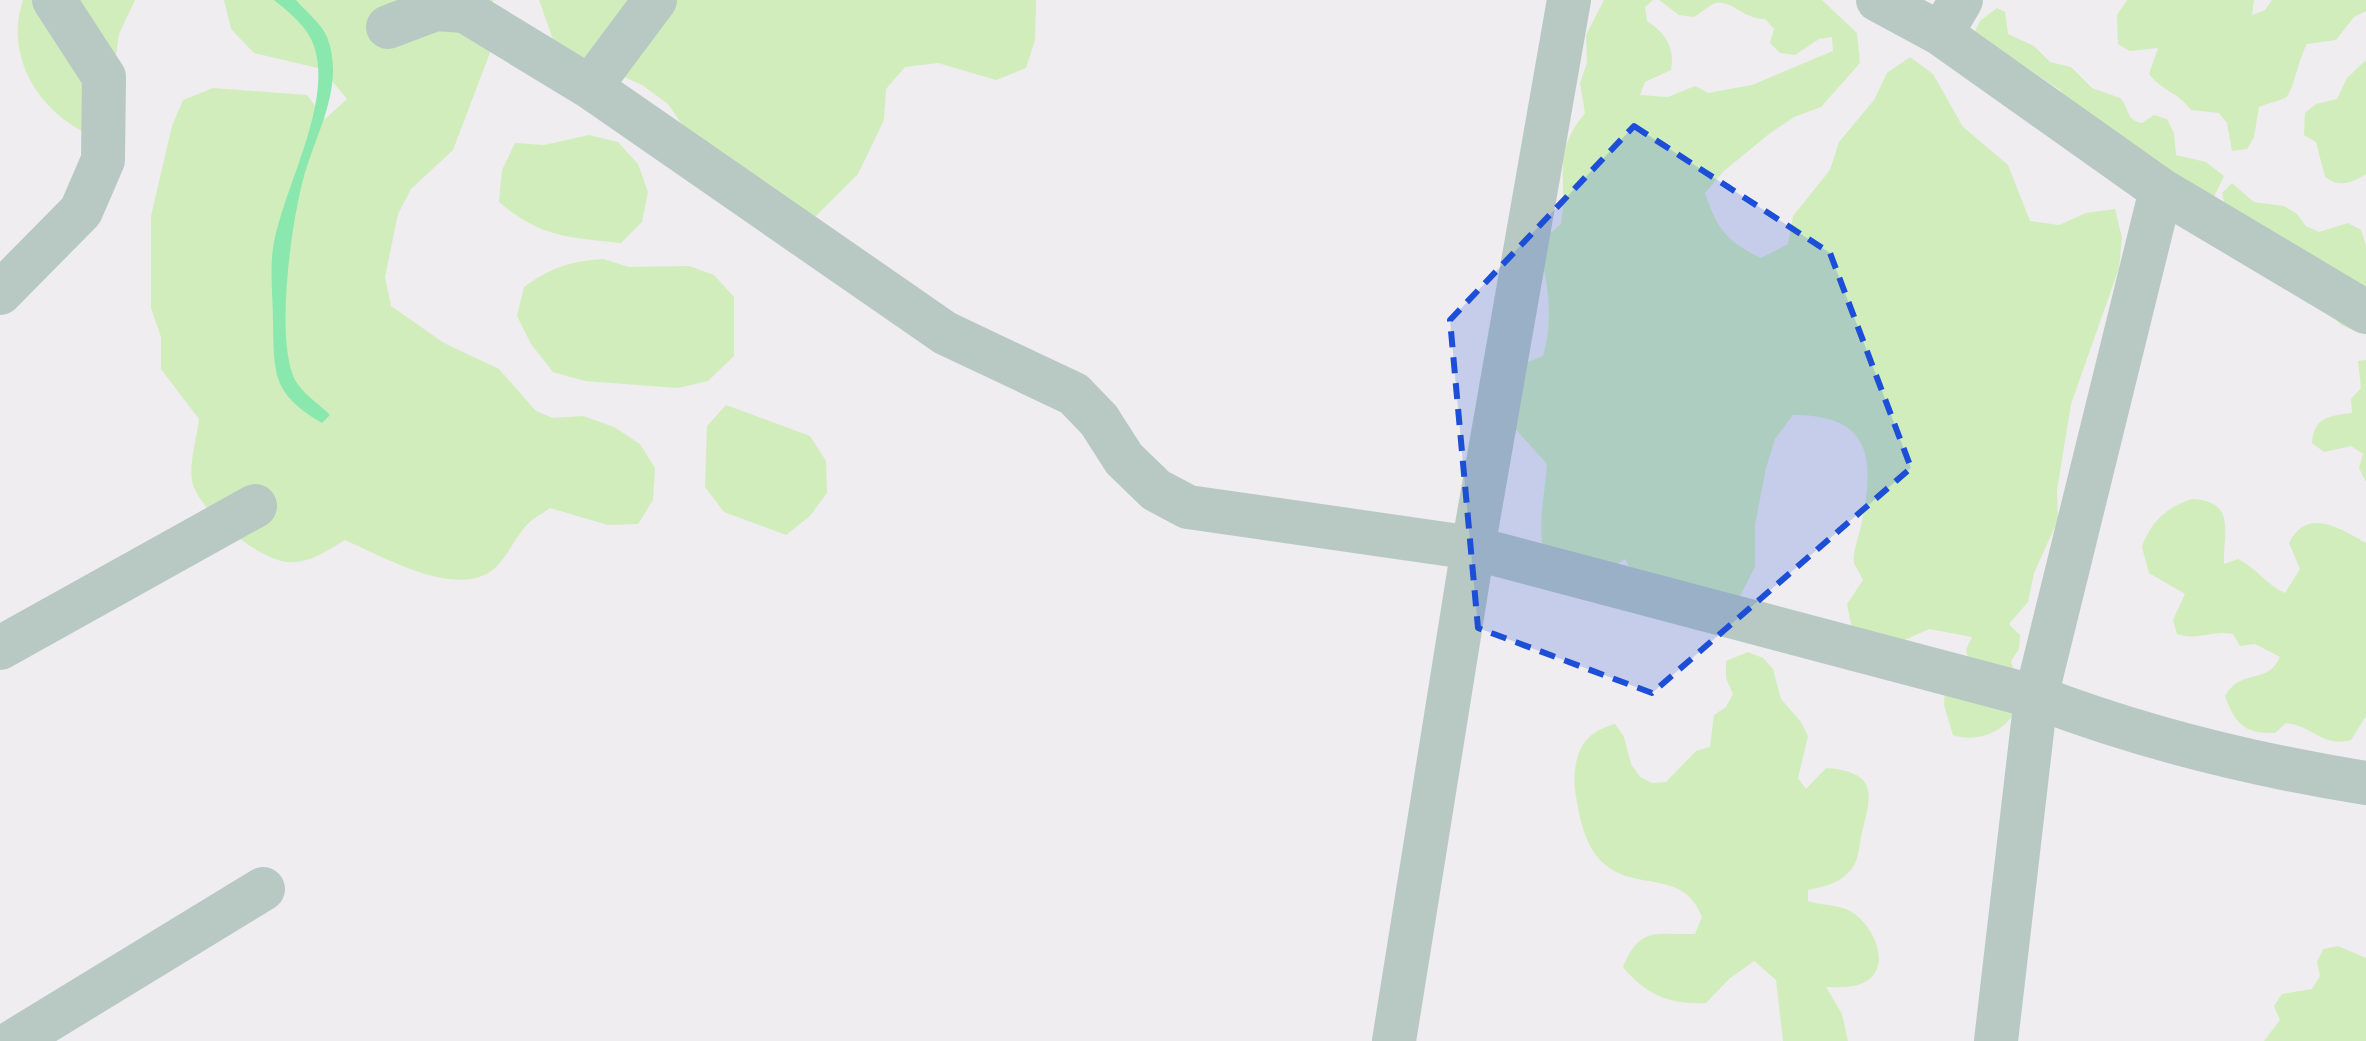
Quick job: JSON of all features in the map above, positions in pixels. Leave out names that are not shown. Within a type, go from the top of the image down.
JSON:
[{"type":"street","points":[[0,293],[81,211],[103,160],[104,77],[54,0]]},
{"type":"street","points":[[590,87],[655,0]]},
{"type":"street","points":[[1394,1041],[1473,548],[1569,0]]},
{"type":"street","points":[[1878,0],[1951,17],[2161,190],[2366,312]]},
{"type":"street","points":[[388,27],[436,9],[465,11],[590,87],[945,333],[1074,394],[1099,420],[1124,459],[1156,490],[1188,507],[1473,548],[2036,697],[2116,727],[2234,758],[2366,783]]},
{"type":"street","points":[[1996,1041],[2036,697],[2161,190]]},
{"type":"street","points":[[0,648],[255,506]]},
{"type":"street","points":[[14,1041],[263,889]]},
{"type":"highlighted area","points":[[1634,126],[1830,253],[1911,468],[1652,693],[1478,628],[1450,320]]},
{"type":"shaded area","points":[[23,0],[135,0],[119,34],[115,64],[88,134],[54,111],[30,79],[18,41],[18,21]]},
{"type":"shaded area","points":[[224,0],[493,0],[494,42],[453,150],[411,189],[398,214],[385,277],[391,306],[444,343],[499,369],[536,411],[553,418],[583,416],[614,427],[640,444],[655,468],[653,500],[638,524],[608,525],[550,508],[527,524],[496,567],[481,577],[462,580],[421,573],[345,540],[303,561],[276,559],[261,553],[231,532],[205,506],[191,474],[199,419],[161,369],[161,337],[151,308],[151,216],[172,126],[183,100],[213,88],[307,95],[325,119],[347,99],[322,69],[254,53],[231,29]]},
{"type":"shaded area","points":[[274,0],[296,0],[325,32],[332,55],[333,74],[327,110],[303,180],[294,225],[286,311],[289,362],[298,385],[330,415],[322,423],[285,393],[274,356],[274,242],[313,118],[318,68],[314,46],[307,32]]},
{"type":"shaded area","points":[[539,0],[1036,0],[1035,40],[1026,68],[996,80],[938,63],[905,67],[886,89],[884,120],[858,174],[815,217],[705,158],[668,104],[642,85],[555,45]]},
{"type":"shaded area","points":[[1604,0],[1653,0],[1645,7],[1647,21],[1668,42],[1672,55],[1671,70],[1645,82],[1640,95],[1668,97],[1695,86],[1708,93],[1752,85],[1833,51],[1832,37],[1819,39],[1795,55],[1780,53],[1770,43],[1774,29],[1765,19],[1750,16],[1722,3],[1713,4],[1694,17],[1679,15],[1659,0],[1822,0],[1857,33],[1860,63],[1821,107],[1794,117],[1769,134],[1724,171],[1705,193],[1714,216],[1731,240],[1761,258],[1788,244],[1793,216],[1830,170],[1839,142],[1874,100],[1887,73],[1910,57],[1933,74],[1963,127],[2008,165],[2030,221],[2059,225],[2086,213],[2115,209],[2122,238],[2119,268],[2071,404],[2057,490],[2058,520],[2034,573],[2028,602],[2009,624],[2020,635],[2019,649],[2011,661],[2019,693],[2013,715],[1997,730],[1976,737],[1953,735],[1944,705],[1945,690],[1970,665],[1966,650],[1972,637],[1929,629],[1902,641],[1853,633],[1847,604],[1863,580],[1854,559],[1868,481],[1867,462],[1862,446],[1853,433],[1839,423],[1819,417],[1793,415],[1775,439],[1755,525],[1755,567],[1738,600],[1644,593],[1625,559],[1603,574],[1543,549],[1542,517],[1547,464],[1509,422],[1515,367],[1543,356],[1548,328],[1548,300],[1538,244],[1561,224],[1564,155],[1574,128],[1585,113],[1580,83],[1587,63],[1586,35]]},
{"type":"shaded area","points":[[2127,0],[2254,0],[2252,15],[2265,10],[2272,0],[2366,0],[2366,11],[2354,17],[2336,40],[2307,44],[2288,95],[2259,107],[2254,137],[2247,149],[2232,151],[2227,123],[2219,113],[2191,110],[2149,74],[2158,48],[2130,51],[2118,44],[2117,15]]},
{"type":"shaded area","points":[[1997,8],[2005,12],[2008,34],[2034,46],[2050,62],[2071,67],[2092,88],[2120,98],[2133,119],[2142,123],[2154,115],[2167,119],[2174,133],[2176,155],[2206,162],[2224,176],[2214,197],[2207,199],[2063,99],[2062,92],[2057,88],[1974,33],[1980,21]]},
{"type":"shaded area","points":[[2366,60],[2366,174],[2351,182],[2335,182],[2325,177],[2316,142],[2304,135],[2305,113],[2316,104],[2337,99],[2347,78]]},
{"type":"shaded area","points":[[589,135],[618,142],[638,164],[648,192],[642,222],[621,243],[556,234],[529,223],[499,202],[502,170],[515,143],[544,145]]},
{"type":"shaded area","points":[[2232,183],[2254,202],[2284,206],[2297,214],[2306,226],[2319,232],[2348,223],[2361,230],[2366,246],[2366,329],[2355,331],[2341,325],[2225,206],[2222,193]]},
{"type":"shaded area","points":[[603,259],[629,267],[689,266],[714,275],[734,297],[734,356],[708,381],[678,388],[585,381],[553,372],[531,344],[517,316],[524,287],[561,267]]},
{"type":"shaded area","points":[[2366,360],[2366,482],[2359,468],[2363,454],[2351,446],[2324,452],[2312,443],[2316,428],[2324,419],[2352,413],[2351,399],[2361,388],[2358,361]]},
{"type":"shaded area","points":[[726,405],[810,436],[826,461],[827,493],[810,516],[786,535],[724,512],[705,487],[707,426]]},
{"type":"shaded area","points":[[2192,499],[2206,501],[2222,512],[2224,564],[2238,559],[2285,593],[2300,569],[2289,543],[2296,532],[2305,526],[2314,523],[2335,527],[2366,543],[2366,716],[2351,740],[2333,741],[2286,723],[2275,733],[2256,732],[2242,725],[2225,696],[2239,682],[2268,671],[2280,657],[2255,644],[2240,646],[2233,634],[2177,634],[2173,620],[2185,594],[2149,573],[2142,547],[2161,517],[2175,506]]},
{"type":"shaded area","points":[[1748,652],[1763,658],[1773,669],[1781,699],[1801,722],[1808,736],[1798,778],[1806,789],[1826,768],[1855,774],[1867,787],[1868,807],[1855,864],[1839,880],[1808,890],[1808,901],[1845,909],[1859,918],[1874,937],[1878,949],[1879,960],[1870,979],[1854,986],[1826,987],[1842,1014],[1848,1041],[1783,1041],[1776,980],[1754,961],[1729,979],[1706,1003],[1670,1000],[1641,985],[1623,967],[1636,944],[1651,935],[1695,934],[1702,917],[1691,898],[1676,888],[1621,874],[1604,864],[1589,844],[1579,813],[1575,771],[1578,756],[1589,738],[1615,724],[1624,737],[1631,764],[1640,777],[1652,783],[1666,782],[1696,751],[1710,747],[1714,715],[1726,707],[1733,694],[1726,678],[1726,661]]},
{"type":"shaded area","points":[[2338,946],[2366,958],[2366,1041],[2264,1041],[2280,1020],[2274,1006],[2282,994],[2312,989],[2320,976],[2317,962],[2323,949]]}]
